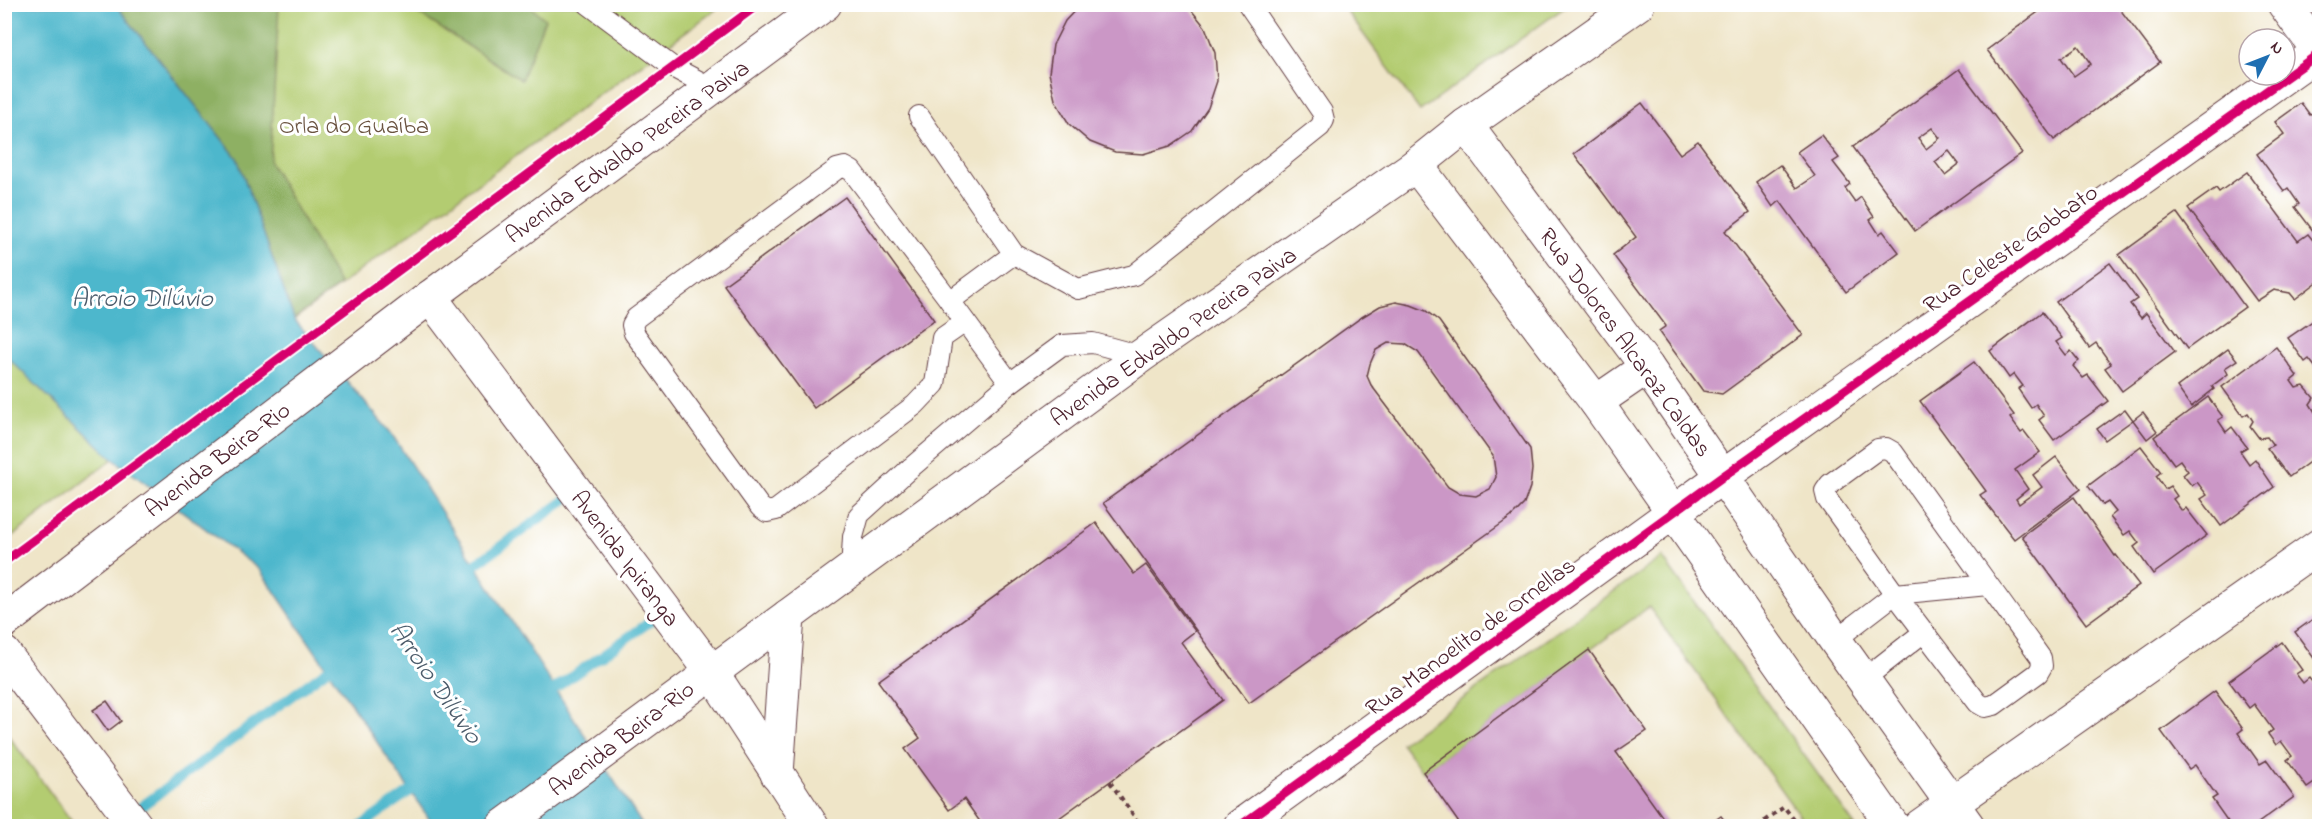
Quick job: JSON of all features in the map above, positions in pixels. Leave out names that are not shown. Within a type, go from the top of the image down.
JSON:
[{"type":"street","name":"Avenida Edvaldo Pereira Paiva","points":[[430,297],[825,4]]},
{"type":"street","name":"Avenida Edvaldo Pereira Paiva","points":[[711,671],[1141,356],[1416,165],[1466,125],[1638,4]]},
{"type":"street","points":[[2284,4],[2319,53]]},
{"type":"street","name":"Rua Celeste Gobbato","points":[[1722,477],[2319,53]]},
{"type":"street","name":"Rua Dolores Alcaraz Caldas","points":[[1466,125],[1647,367],[1959,815]]},
{"type":"street","points":[[1416,165],[1596,402],[1893,826]]},
{"type":"street","name":"Avenida Beira-Rio","points":[[4,622],[430,297]]},
{"type":"street","name":"Avenida Ipiranga","points":[[430,297],[711,671],[812,826]]},
{"type":"street","points":[[1596,402],[1647,367]]},
{"type":"street","name":"Rua Manoelito de Ornellas","points":[[1240,826],[1722,477]]},
{"type":"street","points":[[1920,826],[1959,815],[2319,545]]},
{"type":"street","points":[[777,774],[788,616]]},
{"type":"street","points":[[4,653],[136,826]]},
{"type":"street","name":"Avenida Beira-Rio","points":[[503,826],[711,671]]},
{"type":"lane","points":[[588,4],[674,68],[712,88]]},
{"type":"lane","points":[[919,116],[1014,254],[1078,289],[1134,275],[1320,127],[1324,120],[1322,112],[1248,4]]},
{"type":"lane","points":[[965,322],[942,338],[935,384],[915,405],[776,510],[767,512],[760,507],[641,343],[632,325],[636,318],[837,169],[845,167],[852,171],[950,301],[1010,383]]},
{"type":"lane","points":[[950,301],[1014,254]]},
{"type":"lane","points":[[851,570],[853,537],[859,515],[1010,383],[1062,345],[1094,343],[1141,356]]},
{"type":"lane","points":[[1886,448],[1893,452],[1988,585],[2041,658],[2042,666],[2038,673],[1994,705],[1985,707],[1978,703],[1895,594],[1827,499],[1825,491],[1830,484],[1878,449],[1886,448]]},
{"type":"lane","points":[[1835,640],[1895,594],[1988,585]]},
{"type":"lane","points":[[1864,679],[1924,632]]},
{"type":"path","points":[[1110,782],[1141,826]]},
{"type":"path","points":[[1757,826],[1785,807],[1798,826]]},
{"type":"green space","name":"Orla do Guaíba","points":[[116,5],[722,5],[294,319],[237,158]]},
{"type":"green space","points":[[116,5],[279,5],[270,163],[340,285],[294,319],[237,158]]},
{"type":"green space","points":[[405,5],[528,5],[545,19],[521,80]]},
{"type":"green space","points":[[1342,5],[1568,5],[1420,111]]},
{"type":"green space","points":[[5,355],[113,459],[5,542]]},
{"type":"green space","points":[[1662,557],[1855,826],[1807,826],[1649,607],[1423,772],[1401,743]]},
{"type":"green space","points":[[5,731],[75,826],[5,826]]},
{"type":"water","name":"Arroio Dilúvio","points":[[5,5],[116,5],[237,158],[294,319],[391,433],[643,826],[434,826],[260,570],[113,459],[5,355]]},
{"type":"building","points":[[1081,4],[1188,6],[1205,27],[1215,53],[1217,81],[1208,108],[1192,131],[1170,146],[1143,154],[1115,152],[1090,142],[1069,124],[1055,100],[1049,73],[1053,45],[1065,21]]},
{"type":"building","points":[[2049,4],[2116,4],[2160,62],[2054,140],[1987,50]],"holes":[[[2078,46],[2091,64],[2074,76],[2061,58]]]},
{"type":"building","points":[[1959,69],[2022,153],[1915,231],[1853,147]],"holes":[[[1932,128],[1940,138],[1926,149],[1918,138]],[[1949,151],[1959,164],[1945,175],[1935,162]]]},
{"type":"building","points":[[1642,103],[1680,154],[1698,141],[1750,212],[1725,231],[1803,335],[1722,394],[1703,391],[1659,331],[1666,326],[1613,255],[1636,237],[1574,154]]},
{"type":"building","points":[[2301,103],[2310,115],[2316,111],[2320,116],[2320,240],[2295,207],[2299,204],[2288,188],[2284,191],[2257,154],[2284,134],[2275,122]]},
{"type":"building","points":[[1821,135],[1839,158],[1833,162],[1850,184],[1845,188],[1855,202],[1861,197],[1874,217],[1870,220],[1879,234],[1883,231],[1899,252],[1846,292],[1780,201],[1773,207],[1756,182],[1780,165],[1797,188],[1815,176],[1797,152]]},
{"type":"building","points":[[2247,172],[2298,241],[2308,234],[2320,249],[2320,280],[2295,299],[2290,293],[2274,290],[2257,301],[2188,208],[2216,188],[2219,192]]},
{"type":"building","points":[[845,197],[934,320],[814,408],[724,285]]},
{"type":"building","points":[[2177,213],[2245,307],[2187,349],[2119,255]]},
{"type":"building","points":[[2110,263],[2137,299],[2130,304],[2141,318],[2146,313],[2175,352],[2122,391],[2105,368],[2111,364],[2096,343],[2089,348],[2056,302]]},
{"type":"building","points":[[1396,302],[1411,305],[1426,311],[1439,321],[1530,449],[1532,469],[1530,487],[1524,504],[1511,517],[1249,703],[1103,503],[1380,306]],"holes":[[[1388,343],[1405,344],[1418,352],[1493,456],[1496,477],[1490,489],[1476,496],[1460,494],[1448,487],[1371,385],[1367,376],[1376,350]]]},
{"type":"building","points":[[2042,312],[2062,338],[2056,342],[2066,355],[2071,351],[2079,361],[2073,366],[2083,378],[2088,375],[2108,401],[2054,440],[2039,420],[2044,416],[2036,404],[2031,408],[2018,389],[2023,386],[2014,374],[2009,378],[1990,351]]},
{"type":"building","points":[[2320,316],[2320,373],[2309,359],[2305,362],[2288,338]]},
{"type":"building","points":[[2276,347],[2297,376],[2291,381],[2296,388],[2304,386],[2314,398],[2310,404],[2315,412],[2320,410],[2320,454],[2289,477],[2267,448],[2273,445],[2267,437],[2259,438],[2250,426],[2253,421],[2248,413],[2243,416],[2222,387]]},
{"type":"building","points":[[2228,349],[2237,360],[2225,368],[2228,374],[2212,386],[2214,389],[2191,407],[2177,387]]},
{"type":"building","points":[[1974,362],[2014,415],[2010,418],[2021,433],[2024,431],[2040,452],[2015,470],[2028,489],[2016,499],[2019,504],[2042,487],[2033,475],[2056,457],[2081,489],[2014,539],[1980,495],[1986,491],[1920,401]]},
{"type":"building","points":[[2208,397],[2223,417],[2218,420],[2226,432],[2232,427],[2247,447],[2240,451],[2249,464],[2255,459],[2274,487],[2221,526],[2201,499],[2207,495],[2197,482],[2192,486],[2183,475],[2188,471],[2180,460],[2174,464],[2154,437]]},
{"type":"building","points":[[2125,409],[2133,420],[2105,440],[2097,429]]},
{"type":"building","points":[[2143,412],[2157,431],[2147,439],[2133,420]]},
{"type":"building","points":[[2141,446],[2161,472],[2156,476],[2165,489],[2170,486],[2177,496],[2173,499],[2182,511],[2186,508],[2207,535],[2153,574],[2134,547],[2139,543],[2130,531],[2124,535],[2110,517],[2116,512],[2108,502],[2103,505],[2088,486]]},
{"type":"building","points":[[2074,497],[2115,556],[2139,585],[2086,624],[2022,536]]},
{"type":"building","points":[[1096,523],[1134,574],[1146,565],[1195,631],[1181,642],[1223,700],[1048,826],[983,826],[964,799],[949,810],[905,749],[920,738],[878,681]]},
{"type":"building","points":[[2320,614],[2320,659],[2316,661],[2295,632]]},
{"type":"building","points":[[2282,642],[2302,670],[2296,674],[2303,683],[2309,678],[2320,692],[2320,779],[2307,788],[2287,760],[2292,756],[2281,741],[2276,745],[2268,734],[2273,730],[2254,704],[2249,708],[2229,681]]},
{"type":"building","points":[[1589,650],[1647,731],[1616,752],[1669,826],[1461,826],[1423,772]]},
{"type":"building","points":[[2215,691],[2243,729],[2238,733],[2260,764],[2267,760],[2294,797],[2254,826],[2231,826],[2212,799],[2217,796],[2195,765],[2189,769],[2161,731]]},
{"type":"building","points":[[107,701],[121,721],[108,731],[93,710]]},
{"type":"building","points":[[1721,816],[1729,826],[1707,826]]},
{"type":"waterway","points":[[466,571],[575,493]]},
{"type":"waterway","points":[[544,696],[664,612]]},
{"type":"waterway","points":[[131,814],[338,662]]},
{"type":"waterway","points":[[361,826],[422,783]]},
{"type":"cycle path","points":[[4,562],[759,4]]},
{"type":"cycle path","points":[[1240,826],[1722,477],[2320,53]]}]
